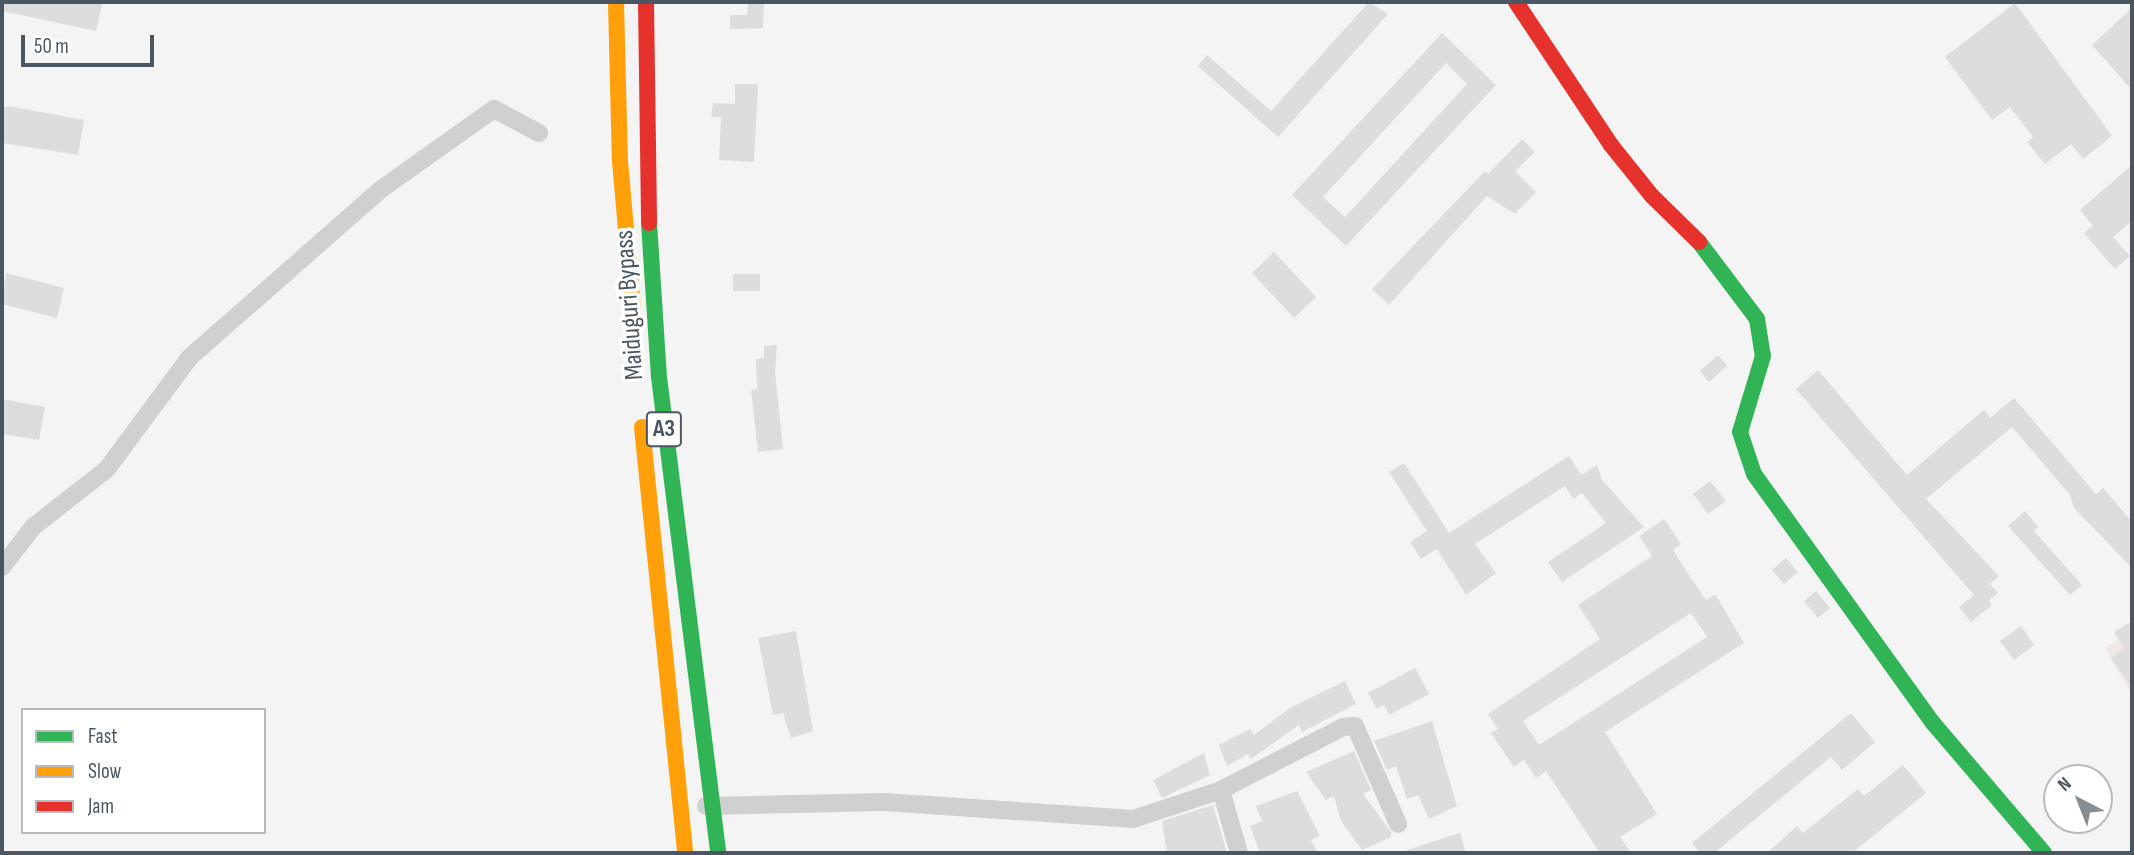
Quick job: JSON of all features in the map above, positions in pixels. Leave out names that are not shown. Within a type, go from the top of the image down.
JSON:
[{"type":"main road","name":"Maiduguri Bypass","points":[[616,2],[620,161],[635,333]]},
{"type":"main road","name":"Maiduguri Bypass","points":[[646,2],[649,216],[659,377],[674,524],[716,805],[718,853]]},
{"type":"main road","points":[[1516,2],[1611,145],[1652,196],[1704,247],[1757,319],[1763,356],[1740,432],[1754,474],[1933,723],[2044,853]]},
{"type":"main road","name":"Maiduguri Bypass","points":[[642,413],[648,516],[685,853]]},
{"type":"street","points":[[2,567],[33,527],[107,469],[189,358],[380,191],[494,109],[539,133]]},
{"type":"street","points":[[682,809],[716,805],[884,802],[1133,819],[1221,790],[1343,727],[1355,726],[1398,824]]},
{"type":"street","points":[[1221,790],[1239,853]]},
{"type":"shaded area","points":[[2132,631],[2132,696],[2105,648]]},
{"type":"building","points":[[2,2],[103,2],[96,31],[2,11]]},
{"type":"building","points":[[748,2],[764,2],[763,28],[730,29],[730,15],[747,15]]},
{"type":"building","points":[[1369,2],[1388,14],[1278,137],[1198,66],[1207,55],[1271,111]]},
{"type":"building","points":[[2015,3],[2112,136],[2083,159],[2071,144],[2045,164],[2027,142],[2033,137],[2010,107],[1992,120],[1945,57]]},
{"type":"building","points":[[2132,8],[2132,90],[2092,45]]},
{"type":"building","points":[[1442,33],[1496,85],[1346,246],[1292,195]],"holes":[[[1446,63],[1467,84],[1345,217],[1323,197]]]},
{"type":"building","points":[[735,84],[758,84],[754,162],[719,160],[721,117],[711,117],[713,103],[735,104]]},
{"type":"building","points":[[8,106],[84,120],[78,155],[2,143],[2,109]]},
{"type":"building","points":[[1522,139],[1535,152],[1515,171],[1536,192],[1515,214],[1487,196],[1389,305],[1372,289],[1485,171],[1488,174]]},
{"type":"building","points":[[2132,165],[2132,221],[2113,237],[2130,256],[2115,269],[2084,233],[2093,226],[2080,210]]},
{"type":"building","points":[[1274,252],[1316,297],[1294,318],[1252,273]]},
{"type":"building","points":[[6,273],[64,288],[57,318],[2,304]]},
{"type":"building","points":[[733,274],[760,274],[760,291],[733,291]]},
{"type":"building","points":[[777,345],[775,372],[783,449],[758,452],[751,390],[757,389],[756,359],[764,358],[764,346]]},
{"type":"building","points":[[1718,355],[1727,366],[1709,382],[1700,371]]},
{"type":"building","points":[[1818,370],[1907,475],[1984,410],[1990,418],[2014,398],[2096,494],[2103,488],[2132,522],[2132,568],[2074,508],[2070,495],[2012,427],[1926,499],[1999,576],[1990,584],[1998,593],[1989,600],[1992,605],[1971,622],[1959,607],[1974,595],[1796,389]]},
{"type":"building","points":[[2,399],[45,407],[39,440],[2,434]]},
{"type":"building","points":[[1569,456],[1581,475],[1597,465],[1602,480],[1644,527],[1562,582],[1548,562],[1606,523],[1582,493],[1573,499],[1565,486],[1475,544],[1496,573],[1466,595],[1437,549],[1421,559],[1410,542],[1427,531],[1389,472],[1404,463],[1449,533]]},
{"type":"building","points":[[1710,481],[1726,501],[1708,514],[1693,494]]},
{"type":"building","points":[[2025,511],[2038,527],[2034,531],[2082,585],[2070,595],[2008,526]]},
{"type":"building","points":[[1664,519],[1681,544],[1673,550],[1683,566],[1706,600],[1715,594],[1744,643],[1605,732],[1657,814],[1620,837],[1631,853],[1600,853],[1546,771],[1536,778],[1524,760],[1514,767],[1491,733],[1498,729],[1488,714],[1600,639],[1578,605],[1652,556],[1639,536]],"holes":[[[1691,613],[1707,637],[1539,745],[1523,721]]]},
{"type":"building","points":[[1786,558],[1798,572],[1784,584],[1772,570]]},
{"type":"building","points":[[1816,591],[1830,608],[1818,618],[1804,601]]},
{"type":"building","points":[[2132,621],[2132,687],[2111,658],[2124,648],[2114,632]]},
{"type":"building","points":[[2021,626],[2034,645],[2014,660],[2000,641]]},
{"type":"building","points":[[796,631],[813,731],[791,738],[783,713],[773,715],[758,638]]},
{"type":"building","points":[[1415,668],[1429,694],[1389,715],[1384,705],[1377,709],[1368,693]]},
{"type":"building","points":[[1345,681],[1356,704],[1302,732],[1299,725],[1251,759],[1248,754],[1227,766],[1219,745],[1250,729],[1254,735],[1290,708]]},
{"type":"building","points":[[1851,713],[1875,742],[1842,770],[1831,757],[1714,853],[1700,853],[1692,843]]},
{"type":"building","points":[[1432,721],[1457,806],[1429,819],[1418,795],[1407,799],[1396,766],[1387,770],[1374,741]]},
{"type":"building","points":[[1354,751],[1371,790],[1363,794],[1391,832],[1391,837],[1362,850],[1341,821],[1334,796],[1326,800],[1306,772]]},
{"type":"building","points":[[1204,753],[1210,775],[1162,798],[1153,780]]},
{"type":"building","points":[[1903,765],[1926,793],[1852,853],[1767,853],[1797,826],[1803,833],[1858,789],[1864,796]]},
{"type":"building","points":[[1297,791],[1320,836],[1311,840],[1318,853],[1260,853],[1250,826],[1262,821],[1256,806]]},
{"type":"building","points":[[1213,805],[1227,853],[1167,853],[1162,821]]},
{"type":"building","points":[[1460,833],[1466,853],[1408,853],[1407,850]]},
{"type":"traffic: fast","points":[[649,223],[659,377],[718,853]]},
{"type":"traffic: fast","points":[[1699,242],[1757,319],[1763,356],[1740,432],[1754,474],[1933,723],[2044,853]]},
{"type":"traffic: slow","points":[[616,2],[620,161],[633,310]]},
{"type":"traffic: slow","points":[[642,427],[685,853]]},
{"type":"traffic: jam","points":[[646,2],[649,223]]},
{"type":"traffic: jam","points":[[1516,2],[1611,145],[1652,196],[1699,242]]}]
